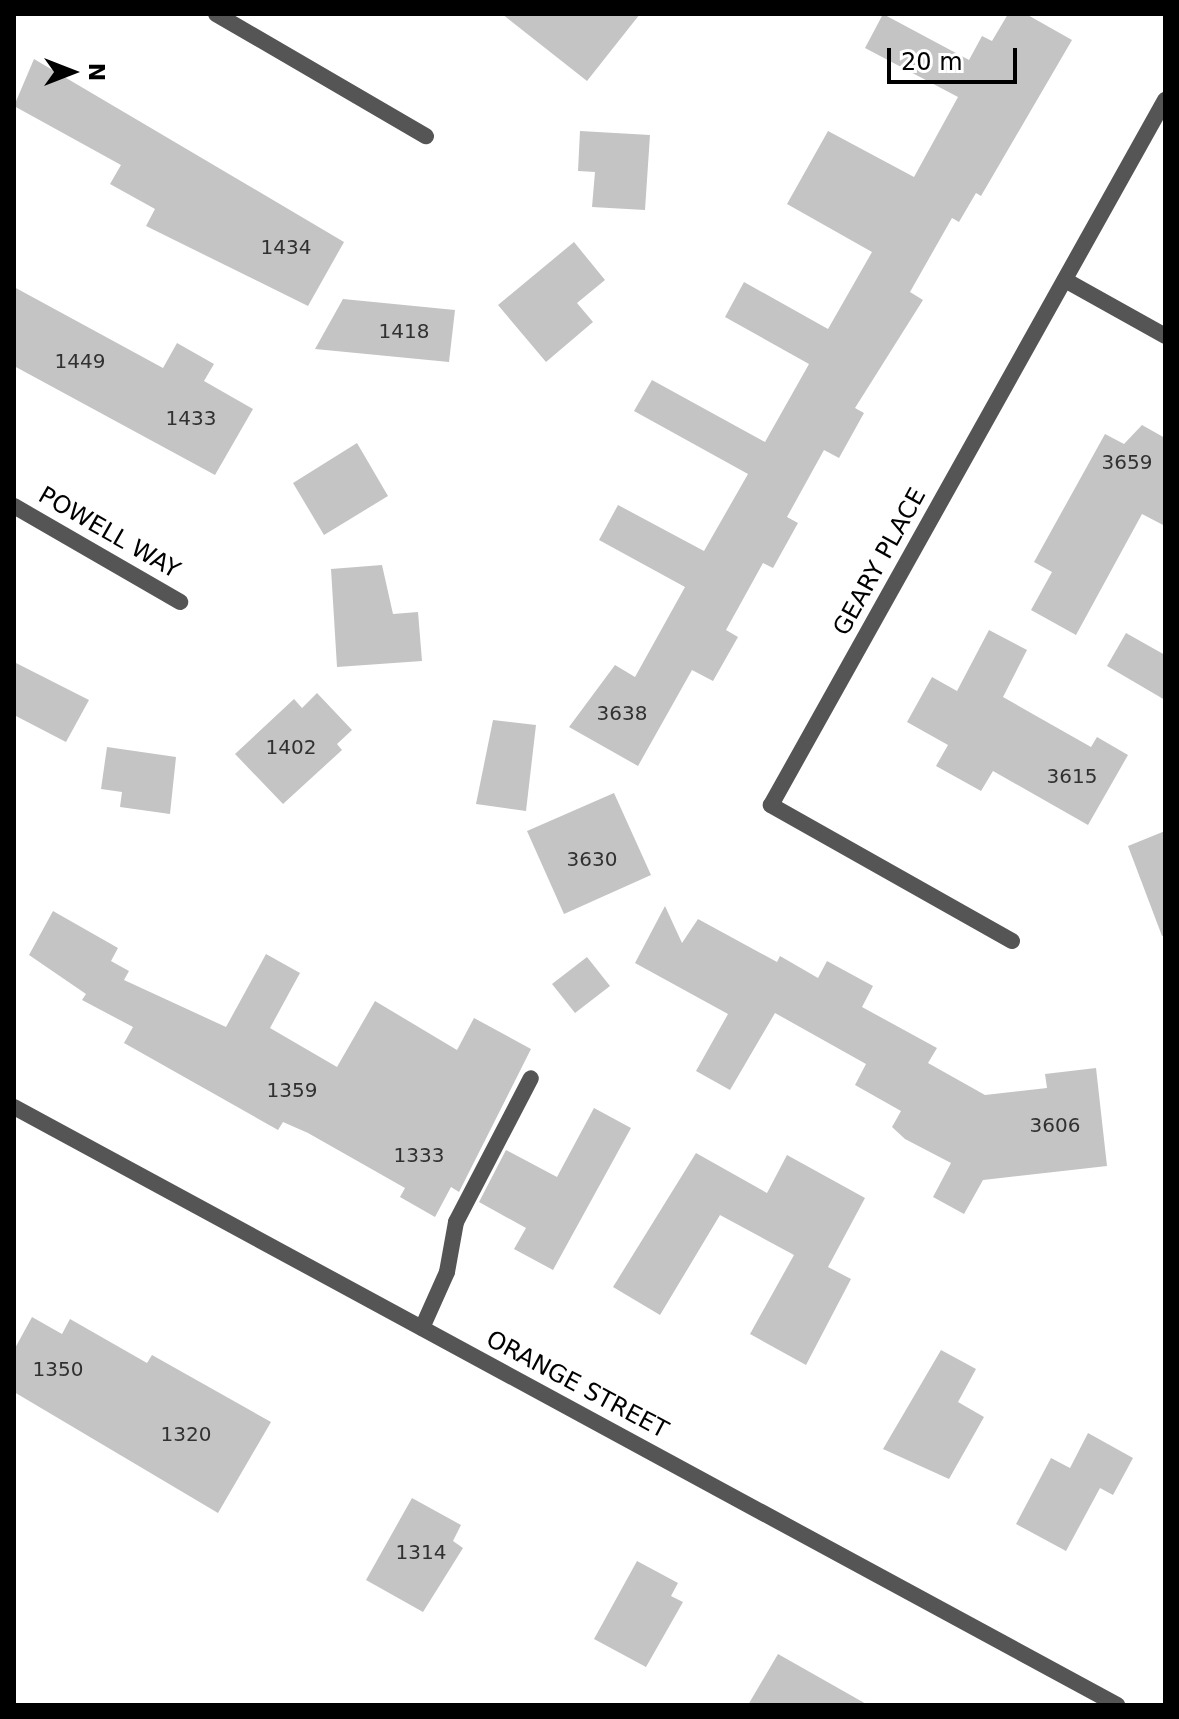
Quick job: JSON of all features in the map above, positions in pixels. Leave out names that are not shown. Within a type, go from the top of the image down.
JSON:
[{"type":"street","points":[[216,14],[426,136]]},
{"type":"street","name":"GEARY PLACE","points":[[1012,941],[771,805],[1165,100]]},
{"type":"street","points":[[1065,280],[1165,336]]},
{"type":"street","name":"POWELL WAY","points":[[14,506],[180,602]]},
{"type":"street","points":[[422,1328],[447,1272],[456,1222],[531,1078]]},
{"type":"street","name":"ORANGE STREET","points":[[14,1107],[1117,1705]]},
{"type":"building","points":[[502,14],[640,14],[587,81]]},
{"type":"building","points":[[883,14],[969,60],[982,36],[992,41],[1008,14],[1026,14],[1072,40],[981,196],[976,193],[959,222],[952,218],[910,292],[923,300],[855,408],[864,413],[839,458],[824,450],[787,517],[798,523],[773,568],[763,563],[726,630],[738,637],[713,681],[692,670],[638,766],[569,727],[615,665],[635,677],[685,587],[599,540],[618,505],[704,551],[748,474],[634,411],[652,380],[765,442],[809,364],[725,317],[744,282],[828,329],[872,252],[787,204],[828,131],[914,177],[958,97],[865,48]]},
{"type":"building","points":[[34,59],[344,242],[308,306],[146,226],[155,209],[110,184],[121,165],[14,106]]},
{"type":"building","points":[[580,131],[650,135],[645,210],[592,207],[595,172],[578,171]]},
{"type":"building","points":[[574,242],[605,280],[577,303],[593,322],[546,362],[498,305]]},
{"type":"building","points":[[14,287],[163,368],[177,343],[214,364],[204,381],[253,409],[215,475],[14,366]]},
{"type":"building","points":[[343,299],[455,310],[449,362],[315,349]]},
{"type":"building","points":[[1142,425],[1165,438],[1165,526],[1142,514],[1076,635],[1031,610],[1052,572],[1034,562],[1105,434],[1124,444]]},
{"type":"building","points":[[357,443],[388,496],[324,535],[293,483]]},
{"type":"building","points":[[382,565],[393,614],[418,612],[422,661],[337,667],[331,569]]},
{"type":"building","points":[[989,630],[1027,650],[1003,697],[1091,747],[1097,737],[1128,755],[1088,825],[993,771],[981,791],[936,766],[948,745],[907,722],[932,677],[957,691]]},
{"type":"building","points":[[1126,633],[1165,655],[1165,700],[1107,666]]},
{"type":"building","points":[[14,662],[89,700],[66,742],[14,715]]},
{"type":"building","points":[[317,693],[352,730],[337,744],[342,750],[283,804],[235,754],[294,699],[302,708]]},
{"type":"building","points":[[493,720],[536,725],[526,811],[476,804]]},
{"type":"building","points":[[107,747],[176,757],[170,814],[120,807],[122,792],[101,789]]},
{"type":"building","points":[[614,793],[651,875],[564,914],[527,831]]},
{"type":"building","points":[[1165,831],[1165,935],[1162,936],[1128,846]]},
{"type":"building","points":[[665,906],[682,943],[698,919],[777,962],[780,956],[818,978],[827,961],[873,986],[862,1007],[937,1048],[928,1063],[985,1095],[1047,1088],[1045,1074],[1096,1068],[1107,1166],[983,1180],[964,1214],[933,1197],[951,1163],[905,1139],[892,1127],[901,1111],[855,1085],[866,1064],[775,1013],[730,1090],[696,1071],[728,1014],[635,963]]},
{"type":"building","points":[[53,911],[118,948],[111,961],[129,971],[124,980],[226,1027],[266,954],[300,973],[270,1028],[337,1067],[375,1001],[457,1050],[474,1018],[531,1049],[459,1192],[451,1187],[435,1217],[400,1197],[405,1188],[308,1133],[283,1122],[278,1130],[124,1043],[133,1027],[82,1000],[86,994],[29,955]]},
{"type":"building","points":[[587,957],[610,986],[575,1013],[552,984]]},
{"type":"building","points":[[594,1108],[631,1128],[553,1270],[514,1249],[526,1228],[479,1202],[506,1150],[557,1177]]},
{"type":"building","points":[[696,1153],[767,1193],[787,1155],[865,1198],[828,1267],[851,1279],[806,1365],[750,1334],[794,1255],[720,1215],[660,1315],[613,1287]]},
{"type":"building","points":[[32,1317],[62,1334],[70,1319],[147,1363],[152,1355],[271,1422],[218,1513],[14,1392],[14,1350]]},
{"type":"building","points":[[941,1350],[976,1369],[958,1402],[984,1417],[949,1479],[883,1449]]},
{"type":"building","points":[[1088,1433],[1133,1458],[1113,1495],[1100,1488],[1066,1551],[1016,1524],[1051,1458],[1070,1468]]},
{"type":"building","points":[[412,1498],[461,1525],[453,1541],[463,1548],[423,1612],[366,1580]]},
{"type":"building","points":[[637,1561],[678,1583],[671,1596],[683,1602],[646,1667],[594,1639]]},
{"type":"building","points":[[778,1654],[868,1705],[748,1705]]}]
